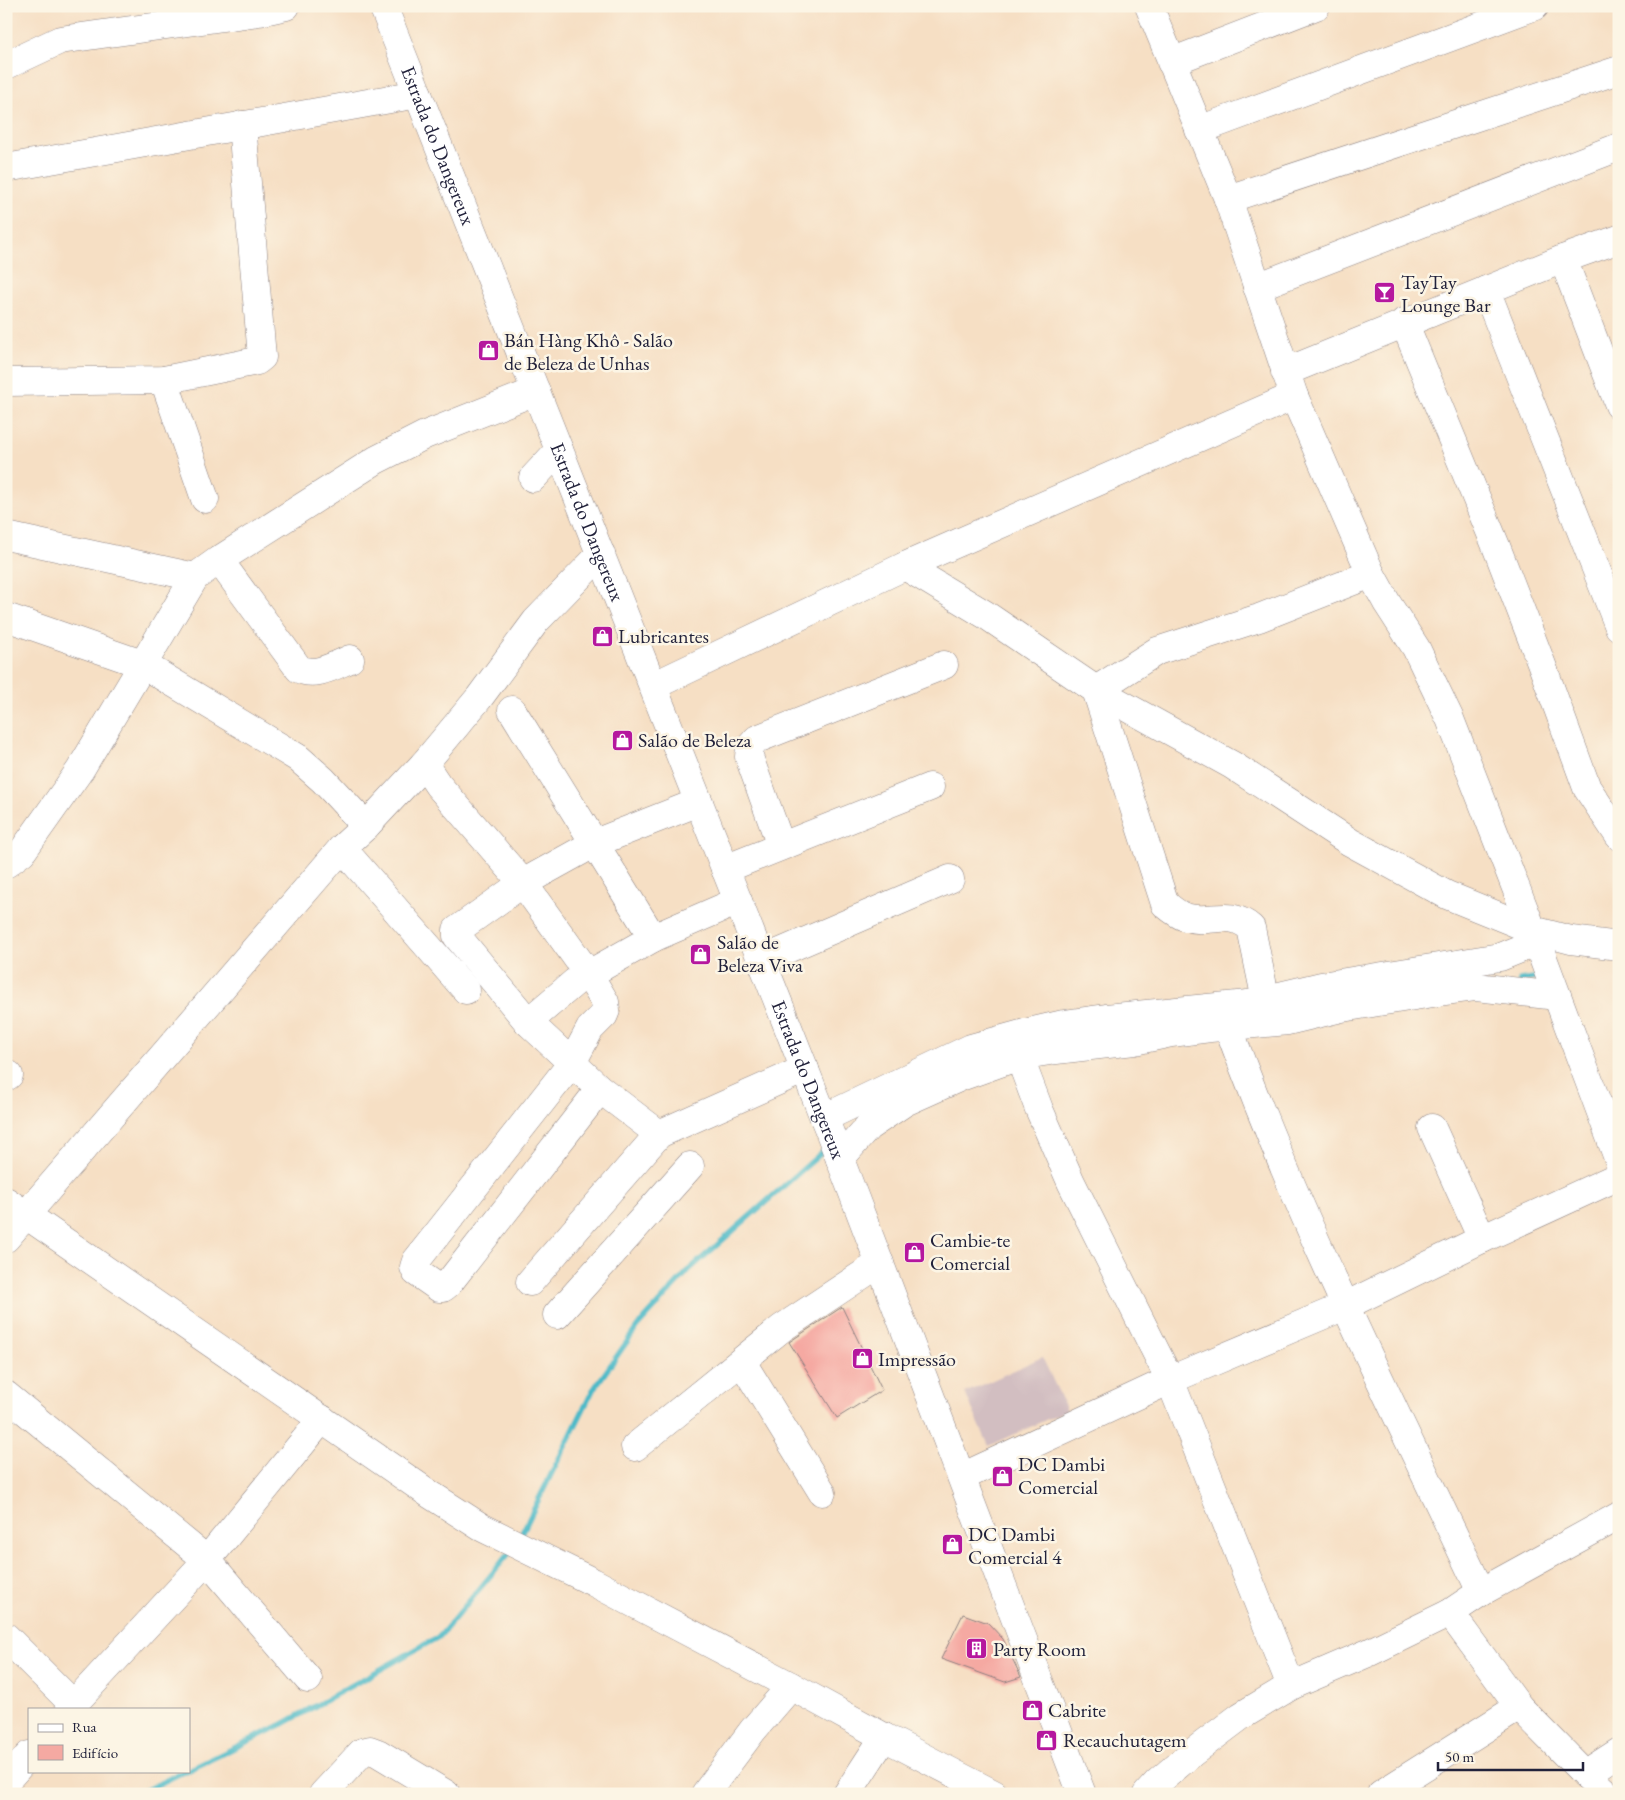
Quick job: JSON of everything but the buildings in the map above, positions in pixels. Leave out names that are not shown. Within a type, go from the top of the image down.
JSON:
[{"type":"street","points":[[9,64],[60,40],[259,12],[286,6]]},
{"type":"street","name":"Estrada do Dangereux","points":[[383,6],[805,1069],[1082,1794]]},
{"type":"street","points":[[1149,6],[1228,200],[1290,384],[1371,574],[1416,648],[1450,719],[1535,936],[1619,1161]]},
{"type":"street","points":[[1199,130],[1535,6]]},
{"type":"street","points":[[1171,62],[1300,9]]},
{"type":"street","points":[[1228,200],[1619,70]]},
{"type":"street","points":[[6,168],[418,94]]},
{"type":"street","points":[[6,382],[164,380],[256,361],[262,357],[242,125]]},
{"type":"street","points":[[1257,287],[1619,147]]},
{"type":"street","points":[[653,686],[1290,384],[1404,322],[1563,259],[1619,239]]},
{"type":"street","points":[[1563,259],[1619,405]]},
{"type":"street","points":[[1486,290],[1619,627]]},
{"type":"street","points":[[1404,322],[1499,555],[1587,788],[1619,836]]},
{"type":"street","points":[[164,380],[205,499]]},
{"type":"street","points":[[12,856],[80,770],[195,578],[219,560],[376,460],[425,435],[536,391]]},
{"type":"street","points":[[533,478],[559,450]]},
{"type":"street","points":[[6,536],[195,578]]},
{"type":"street","points":[[6,1238],[17,1208],[342,848],[366,826],[424,764],[479,698],[536,621],[600,554]]},
{"type":"street","points":[[219,560],[299,668],[308,672],[320,671],[350,659]]},
{"type":"street","points":[[905,566],[986,615],[1096,690],[1232,765],[1359,847],[1446,895],[1535,936],[1619,946]]},
{"type":"street","points":[[1096,690],[1158,651],[1259,618],[1371,574]]},
{"type":"street","points":[[6,617],[142,664],[298,758],[366,826]]},
{"type":"street","points":[[781,846],[750,757],[750,747],[757,739],[944,665]]},
{"type":"street","points":[[1096,690],[1165,904],[1180,916],[1188,918],[1236,918],[1251,928],[1265,996],[1263,1000]]},
{"type":"street","points":[[512,710],[653,938]]},
{"type":"street","points":[[424,764],[438,785],[523,883],[589,975],[605,1002],[606,1010],[604,1015],[590,1029],[572,1063],[416,1261],[414,1267],[416,1272],[439,1288],[443,1288],[448,1284],[600,1089]]},
{"type":"street","points":[[725,869],[930,787]]},
{"type":"street","points":[[659,1134],[600,1089],[528,1022],[457,936],[457,930],[523,883],[595,844],[699,802]]},
{"type":"street","points":[[342,848],[466,990]]},
{"type":"street","points":[[762,960],[950,880]]},
{"type":"street","points":[[528,1022],[576,982],[653,938],[738,901]]},
{"type":"street","points":[[833,1141],[971,1048],[1064,1024],[1258,1003],[1263,1000],[1320,986],[1500,957],[1535,936]]},
{"type":"street","points":[[833,1141],[868,1127],[905,1102],[963,1076],[1019,1056],[1134,1041],[1171,1033],[1288,1021],[1352,1006],[1476,987],[1557,996]]},
{"type":"street","points":[[1228,1026],[1256,1101],[1345,1306],[1481,1592]]},
{"type":"street","points":[[1019,1056],[1038,1109],[1071,1182],[1170,1380],[1291,1686]]},
{"type":"street","points":[[530,1282],[659,1134],[805,1069]]},
{"type":"street","points":[[1432,1128],[1482,1239]]},
{"type":"street","points":[[557,1315],[690,1166]]},
{"type":"street","points":[[962,1477],[1170,1380],[1345,1306],[1482,1239],[1619,1176]]},
{"type":"street","points":[[616,1184],[646,1214]]},
{"type":"street","points":[[17,1208],[431,1495],[481,1526],[593,1582],[994,1794]]},
{"type":"street","points":[[635,1447],[782,1328],[880,1263]]},
{"type":"street","points":[[742,1362],[822,1492]]},
{"type":"street","points":[[6,1395],[207,1560],[308,1679]]},
{"type":"street","points":[[6,1636],[71,1707],[207,1560],[322,1419]]},
{"type":"street","points":[[1147,1794],[1192,1753],[1241,1716],[1291,1686],[1368,1653],[1450,1614],[1481,1592],[1619,1516]]},
{"type":"street","points":[[1450,1614],[1520,1707],[1607,1794]]},
{"type":"street","points":[[705,1794],[753,1730],[791,1686]]},
{"type":"street","points":[[1382,1794],[1520,1707]]},
{"type":"street","points":[[847,1794],[884,1737]]},
{"type":"street","points":[[323,1794],[362,1752],[370,1750],[446,1794]]},
{"type":"street","points":[[1585,1774],[1619,1752]]},
{"type":"street","points":[[6,1782],[28,1756]]},
{"type":"shaded area","points":[[1042,1357],[1067,1410],[989,1446],[965,1393]]},
{"type":"waterway","points":[[1520,980],[1541,977]]},
{"type":"waterway","points":[[519,1539],[593,1390],[638,1326],[690,1269],[828,1147]]},
{"type":"waterway","points":[[190,1770],[283,1724],[440,1636],[511,1551]]},
{"type":"waterway","points":[[138,1794],[183,1772]]},
{"type":"place","name":"TayTay Lounge Bar","points":[[1385,293]]},
{"type":"place","name":"Bán Hàng Khô - Salão de Beleza de Unhas","points":[[488,351]]},
{"type":"place","name":"Lubricantes","points":[[602,636]]},
{"type":"place","name":"Salão de Beleza","points":[[622,740]]},
{"type":"place","name":"Salão de Beleza Viva","points":[[701,954]]},
{"type":"place","name":"Cambie-te Comercial","points":[[914,1252]]},
{"type":"place","name":"Impressão","points":[[862,1359]]},
{"type":"place","name":"DC Dambi Comercial","points":[[1002,1476]]},
{"type":"place","name":"DC Dambi Comercial 4","points":[[952,1545]]},
{"type":"place","name":"Party Room","points":[[977,1649]]},
{"type":"place","name":"Cabrite","points":[[1032,1710]]},
{"type":"place","name":"Recauchutagem","points":[[1047,1740]]}]
